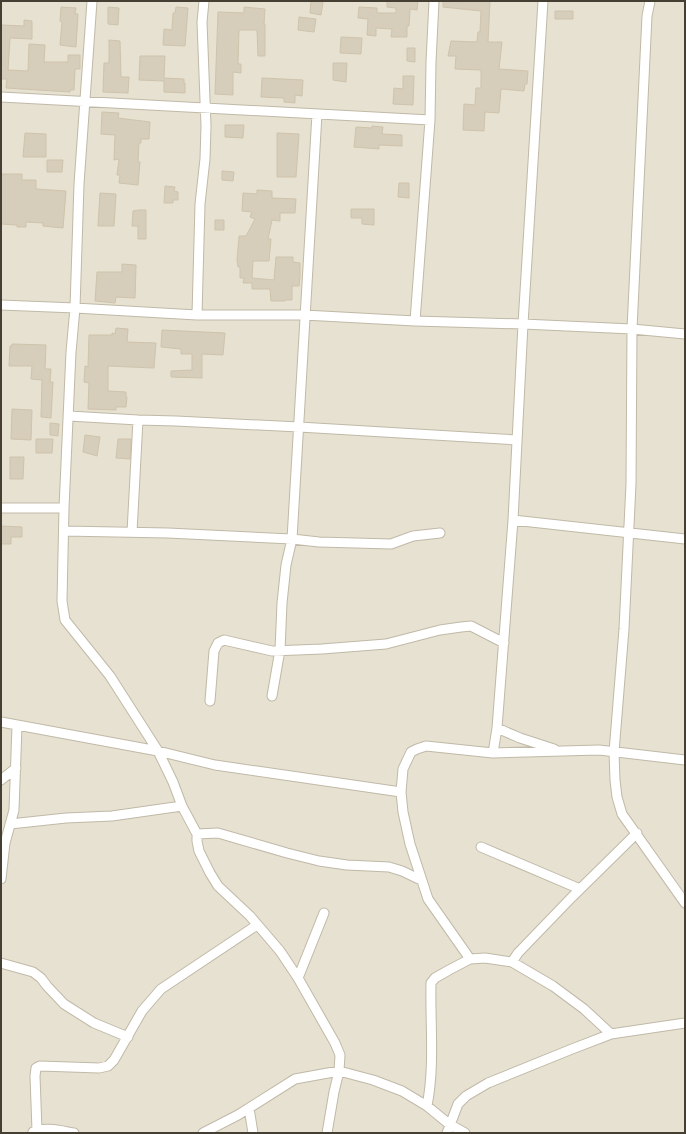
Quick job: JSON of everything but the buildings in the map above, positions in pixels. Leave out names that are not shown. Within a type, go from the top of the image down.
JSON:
[{"type":"street","points":[[92,1],[79,184],[75,308],[71,352],[64,508],[62,601],[65,620],[110,676],[158,751],[173,782],[182,806],[197,834],[199,851],[218,886],[257,924],[280,951],[298,978],[338,1049],[340,1055],[339,1071],[327,1133]]},
{"type":"street","points":[[197,315],[200,204],[205,159],[206,109],[202,22],[204,1]]},
{"type":"street","points":[[415,321],[430,120],[434,1]]},
{"type":"street","points":[[493,753],[497,728],[513,520],[523,324],[543,1]]},
{"type":"street","points":[[650,1],[647,16],[632,329],[631,484],[629,533],[624,629],[614,752],[617,797],[622,814],[637,833],[685,903]]},
{"type":"street","points":[[1,97],[430,120]]},
{"type":"street","points":[[272,696],[280,650],[282,603],[286,565],[292,539],[317,114]]},
{"type":"street","points":[[1,305],[197,315],[304,315],[415,321],[523,324],[632,329],[685,334]]},
{"type":"street","points":[[69,416],[299,427],[518,440]]},
{"type":"street","points":[[132,532],[138,420]]},
{"type":"street","points":[[1,508],[64,508]]},
{"type":"street","points":[[513,520],[685,539]]},
{"type":"street","points":[[64,532],[132,532],[292,539],[319,542],[391,544],[413,536],[440,533]]},
{"type":"street","points":[[210,701],[214,651],[218,643],[224,640],[272,651],[322,649],[386,644],[440,630],[472,626],[504,643]]},
{"type":"street","points":[[1,722],[158,751],[215,765],[401,792]]},
{"type":"street","points":[[1,879],[5,843],[14,810],[17,726]]},
{"type":"street","points":[[497,728],[520,738],[560,750]]},
{"type":"street","points":[[470,959],[428,899],[410,844],[401,792],[403,769],[411,752],[417,748],[426,746],[493,753],[599,750],[685,760]]},
{"type":"street","points":[[1,780],[16,768]]},
{"type":"street","points":[[10,824],[66,818],[112,816],[182,806]]},
{"type":"street","points":[[197,834],[218,833],[319,861],[347,865],[389,867],[421,880]]},
{"type":"street","points":[[512,962],[518,953],[580,889],[637,833]]},
{"type":"street","points":[[481,847],[580,889]]},
{"type":"street","points":[[298,978],[324,913]]},
{"type":"street","points":[[74,1133],[47,1129],[34,1132],[36,1068],[40,1066],[99,1068],[108,1066],[114,1060],[142,1011],[161,989],[257,924]]},
{"type":"street","points":[[427,1106],[430,1088],[432,1041],[431,983],[435,978],[470,959],[485,958],[512,962],[554,986],[584,1009],[611,1034]]},
{"type":"street","points":[[1,963],[33,972],[41,978],[46,986],[64,1004],[94,1024],[128,1037]]},
{"type":"street","points":[[448,1129],[458,1104],[466,1096],[488,1084],[572,1048],[611,1034],[685,1023]]},
{"type":"street","points":[[203,1133],[249,1108],[294,1079],[339,1071],[373,1080],[402,1091],[427,1106],[448,1129],[465,1133]]},
{"type":"street","points":[[249,1108],[253,1133]]},
{"type":"shaded area","points":[[1,1],[685,1],[685,1133],[1,1133]]}]
